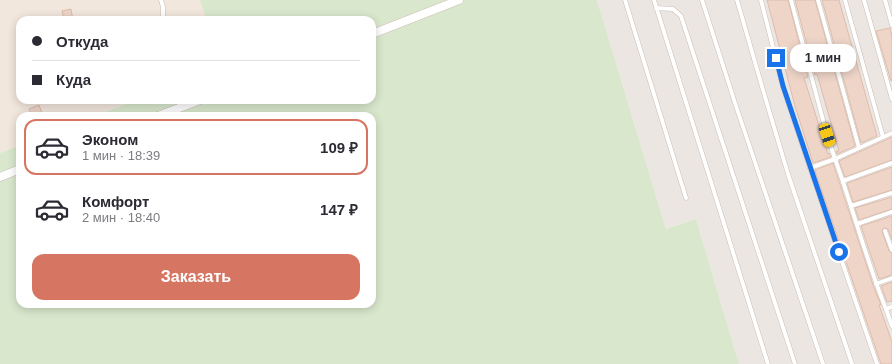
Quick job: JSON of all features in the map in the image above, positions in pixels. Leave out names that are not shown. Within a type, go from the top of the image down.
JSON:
[{"type":"street","points":[[376,32],[459,0]]},
{"type":"street","points":[[166,112],[182,104]]},
{"type":"street","points":[[0,177],[16,171]]},
{"type":"lane","points":[[161,0],[163,6],[163,16]]},
{"type":"lane","points":[[624,0],[686,198]]},
{"type":"lane","points":[[654,0],[768,364]]},
{"type":"lane","points":[[702,0],[822,364]]},
{"type":"lane","points":[[737,0],[788,174],[852,364]]},
{"type":"lane","points":[[761,0],[783,86],[877,364]]},
{"type":"lane","points":[[791,0],[827,135],[876,284],[892,326]]},
{"type":"lane","points":[[818,0],[859,148]]},
{"type":"lane","points":[[845,0],[883,137]]},
{"type":"lane","points":[[864,0],[892,98]]},
{"type":"lane","points":[[885,0],[892,25]]},
{"type":"lane","points":[[656,8],[673,9],[680,16],[795,364]]},
{"type":"lane","points":[[810,168],[835,159],[892,132]]},
{"type":"lane","points":[[843,181],[892,163]]},
{"type":"lane","points":[[851,206],[892,193]]},
{"type":"lane","points":[[857,224],[892,212]]},
{"type":"lane","points":[[885,231],[892,250]]},
{"type":"lane","points":[[876,284],[892,278]]},
{"type":"lane","points":[[886,309],[892,308]]},
{"type":"shaded area","points":[[0,0],[323,0],[307,16],[16,16],[16,104],[126,104],[105,112],[16,112],[16,147],[0,153]]},
{"type":"shaded area","points":[[597,0],[892,0],[892,364],[739,364],[696,219],[666,229]]},
{"type":"green space","points":[[200,0],[597,0],[666,229],[696,219],[739,364],[0,364],[0,153],[16,147],[16,308],[376,308],[376,112],[105,112],[126,104],[376,104],[376,16],[206,16]]},
{"type":"building","points":[[767,0],[788,0],[808,77],[804,78],[828,154],[829,153],[831,157],[813,163],[795,106]]},
{"type":"building","points":[[795,0],[815,0],[855,146],[837,154],[836,151],[839,151],[817,74],[815,75]]},
{"type":"building","points":[[822,0],[839,0],[877,136],[861,143]]},
{"type":"building","points":[[71,9],[72,16],[63,16],[62,11]]},
{"type":"building","points":[[890,28],[892,37],[892,81],[876,31]]},
{"type":"building","points":[[39,105],[42,112],[30,112],[29,109]]},
{"type":"building","points":[[892,137],[892,160],[845,177],[839,161]]},
{"type":"building","points":[[833,163],[892,342],[892,364],[881,364],[815,171]]},
{"type":"building","points":[[892,167],[892,190],[853,202],[847,183]]},
{"type":"building","points":[[892,197],[892,209],[859,220],[855,208]]},
{"type":"building","points":[[892,216],[892,240],[888,229],[884,228],[882,231],[889,251],[892,253],[892,275],[879,279],[861,226]]},
{"type":"building","points":[[892,282],[892,301],[887,302],[881,286]]},
{"type":"route","points":[[776,58],[783,86],[839,252]]}]
